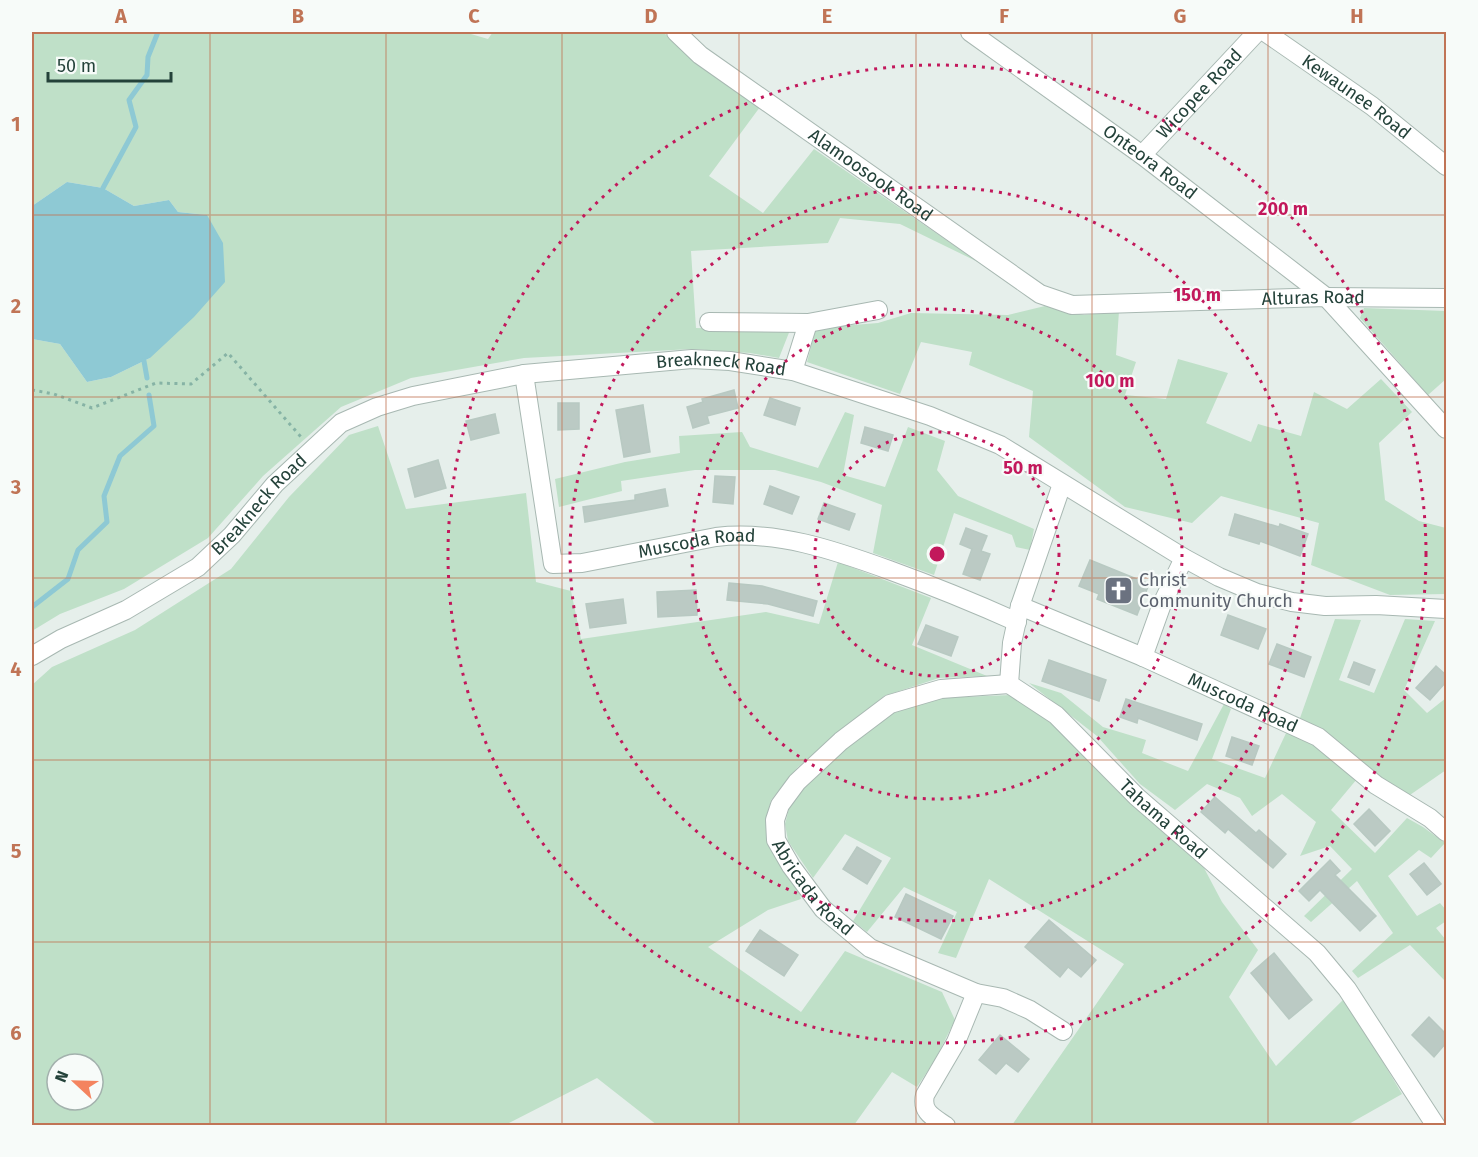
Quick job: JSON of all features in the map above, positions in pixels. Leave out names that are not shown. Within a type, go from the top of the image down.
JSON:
[{"type":"street","name":"Alamoosook Road","points":[[676,32],[700,55],[1040,294],[1072,305]]},
{"type":"street","name":"Onteora Road","points":[[970,32],[1142,155],[1326,297],[1446,429]]},
{"type":"street","name":"Wicopee Road","points":[[1142,155],[1257,32]]},
{"type":"street","name":"Kewaunee Road","points":[[1265,32],[1372,106],[1446,166]]},
{"type":"street","name":"Alturas Road","points":[[1072,305],[1326,297],[1446,298]]},
{"type":"street","points":[[709,322],[808,323],[878,310]]},
{"type":"street","points":[[793,371],[808,323]]},
{"type":"street","name":"Breakneck Road","points":[[32,656],[61,639],[126,610],[198,567],[232,535],[275,484],[341,423],[377,406],[413,396],[524,374],[692,359],[730,361],[793,371],[930,417],[1000,445],[1184,558],[1219,577],[1257,593],[1292,602],[1325,606],[1376,605],[1446,609]]},
{"type":"street","name":"Muscoda Road","points":[[524,374],[553,564],[582,564],[738,535],[795,540],[842,552],[948,592],[1143,657],[1318,737],[1376,785],[1430,818],[1446,832]]},
{"type":"street","points":[[1009,684],[1012,643],[1018,614],[1062,484]]},
{"type":"street","points":[[1143,657],[1162,604],[1184,558]]},
{"type":"street","name":"Abricada Road","points":[[1009,684],[941,689],[890,704],[841,741],[797,782],[780,805],[775,820],[776,840],[791,866],[823,909],[870,948],[976,993],[1003,998],[1030,1010],[1063,1030]]},
{"type":"street","name":"Tahama Road","points":[[1009,684],[1056,715],[1137,797],[1317,953],[1347,989],[1436,1125]]},
{"type":"street","points":[[946,1125],[928,1113],[923,1103],[956,1042],[976,993]]},
{"type":"path","points":[[32,390],[54,394],[92,408],[156,383],[191,384],[228,353],[312,450]]},
{"type":"green space","points":[[32,32],[464,32],[488,39],[493,32],[663,32],[698,64],[760,107],[709,176],[763,213],[814,149],[978,262],[900,224],[840,218],[828,243],[691,251],[696,328],[790,330],[779,358],[750,353],[692,349],[524,358],[411,378],[341,407],[263,476],[208,538],[124,589],[60,614],[32,631],[32,339],[60,344],[87,382],[111,377],[150,358],[207,215],[178,212],[169,200],[134,206],[103,188],[67,182],[32,206]]},
{"type":"green space","points":[[1045,306],[1084,315],[1119,311],[1116,355],[1136,362],[1125,395],[1166,399],[1178,359],[1228,373],[1206,423],[1251,442],[1258,424],[1301,436],[1314,392],[1347,409],[1381,379],[1412,412],[1379,443],[1385,500],[1419,521],[1446,528],[1446,594],[1390,595],[1311,565],[1319,523],[1221,496],[1192,523],[1125,507],[1029,437],[1033,391],[969,365],[972,352],[921,342],[900,394],[807,362],[816,328],[878,323],[911,313],[1008,315]]},
{"type":"green space","points":[[1364,308],[1446,311],[1446,379],[1428,395],[1360,318]]},
{"type":"green space","points":[[845,412],[854,415],[843,475],[885,487],[908,427],[945,441],[937,470],[958,496],[1034,529],[1030,550],[1016,547],[1012,535],[954,513],[934,575],[873,553],[882,505],[821,482],[775,470],[695,470],[621,481],[622,491],[559,507],[555,479],[625,462],[680,453],[679,436],[742,432],[750,447],[818,468]]},
{"type":"green space","points":[[378,426],[406,509],[526,493],[536,582],[571,591],[581,639],[766,612],[819,624],[838,562],[931,598],[912,645],[987,676],[939,678],[884,696],[798,767],[771,800],[767,818],[799,888],[801,899],[768,910],[708,947],[801,1012],[845,951],[942,992],[955,1020],[935,1060],[917,1087],[892,1072],[854,1125],[657,1125],[597,1078],[505,1125],[32,1126],[32,685],[52,667],[135,630],[231,569],[289,497],[349,435]]},
{"type":"green space","points":[[1335,619],[1361,620],[1339,680],[1374,693],[1405,619],[1435,621],[1404,690],[1427,713],[1446,698],[1446,770],[1407,797],[1385,784],[1333,737],[1300,718]]},
{"type":"green space","points":[[1029,683],[1061,693],[1103,727],[1146,740],[1142,753],[1188,771],[1224,704],[1231,709],[1212,759],[1265,778],[1287,731],[1314,744],[1357,779],[1331,810],[1375,853],[1407,818],[1445,843],[1431,858],[1419,850],[1388,876],[1417,916],[1440,903],[1446,910],[1446,921],[1436,928],[1446,940],[1446,982],[1410,945],[1358,978],[1352,971],[1393,933],[1357,881],[1311,922],[1304,916],[1352,869],[1330,846],[1300,856],[1316,822],[1282,794],[1252,816],[1240,798],[1207,784],[1175,810],[1140,784],[1097,736]]},
{"type":"green space","points":[[1011,695],[1052,724],[1131,804],[1204,868],[1222,902],[1258,950],[1229,997],[1276,1066],[1345,998],[1402,1094],[1347,1125],[1012,1125],[1124,964],[989,879],[956,958],[938,953],[957,912],[904,887],[867,932],[853,921],[891,858],[845,834],[813,878],[788,841],[785,824],[790,805],[811,778],[892,710],[937,698]]},
{"type":"water","points":[[67,182],[103,188],[134,206],[169,200],[178,212],[207,215],[223,243],[225,282],[194,317],[150,358],[111,377],[87,382],[60,344],[32,339],[32,206]]},
{"type":"building","points":[[734,390],[738,408],[707,416],[709,423],[693,428],[687,407],[703,402],[702,399]]},
{"type":"building","points":[[770,398],[800,408],[795,425],[764,415]]},
{"type":"building","points":[[558,403],[579,403],[579,429],[558,430]]},
{"type":"building","points":[[643,405],[650,452],[624,457],[616,410]]},
{"type":"building","points":[[495,414],[499,433],[471,440],[466,421]]},
{"type":"building","points":[[865,427],[893,435],[888,451],[861,443]]},
{"type":"building","points":[[438,460],[446,488],[415,497],[408,469]]},
{"type":"building","points":[[715,476],[735,477],[733,504],[713,502]]},
{"type":"building","points":[[770,486],[799,497],[792,514],[764,504]]},
{"type":"building","points":[[665,489],[668,506],[585,522],[583,507],[635,500],[635,495]]},
{"type":"building","points":[[824,503],[855,514],[849,530],[818,519]]},
{"type":"building","points":[[1235,514],[1279,527],[1280,524],[1308,534],[1300,556],[1260,541],[1259,544],[1229,535]]},
{"type":"building","points":[[966,528],[987,536],[981,551],[990,554],[980,580],[963,574],[972,549],[960,544]]},
{"type":"building","name":"Christ Community Church","points":[[1090,560],[1149,584],[1137,615],[1097,599],[1099,594],[1079,586]]},
{"type":"building","points":[[729,583],[762,586],[817,601],[813,616],[768,604],[727,600]]},
{"type":"building","points":[[696,590],[697,615],[658,617],[657,592]]},
{"type":"building","points":[[623,599],[626,623],[590,628],[586,604]]},
{"type":"building","points":[[1228,615],[1266,629],[1258,649],[1221,635]]},
{"type":"building","points":[[926,625],[958,637],[951,656],[918,644]]},
{"type":"building","points":[[1277,644],[1311,657],[1304,677],[1269,664]]},
{"type":"building","points":[[1049,660],[1106,680],[1099,701],[1042,681]]},
{"type":"building","points":[[1354,662],[1375,670],[1369,685],[1348,677]]},
{"type":"building","points":[[1436,666],[1446,675],[1446,682],[1430,700],[1416,688]]},
{"type":"building","points":[[1126,699],[1202,724],[1197,740],[1138,718],[1137,723],[1120,717]]},
{"type":"building","points":[[1232,737],[1259,746],[1252,765],[1226,756]]},
{"type":"building","points":[[1215,797],[1256,833],[1259,830],[1286,854],[1273,868],[1228,829],[1225,833],[1201,812]]},
{"type":"building","points":[[1369,809],[1390,831],[1375,846],[1354,824]]},
{"type":"building","points":[[857,847],[881,861],[867,884],[843,869]]},
{"type":"building","points":[[1330,860],[1340,871],[1335,875],[1376,916],[1360,931],[1320,890],[1309,901],[1299,891]]},
{"type":"building","points":[[1424,863],[1441,884],[1427,895],[1410,874]]},
{"type":"building","points":[[906,894],[953,916],[941,939],[895,917]]},
{"type":"building","points":[[1049,920],[1096,960],[1081,977],[1068,967],[1060,977],[1025,947]]},
{"type":"building","points":[[760,930],[798,955],[784,976],[746,951]]},
{"type":"building","points":[[1274,953],[1312,1000],[1289,1019],[1251,973]]},
{"type":"building","points":[[1429,1017],[1446,1034],[1446,1043],[1434,1057],[1412,1035]]},
{"type":"building","points":[[1000,1035],[1029,1059],[1018,1072],[1006,1063],[996,1074],[979,1060]]},
{"type":"waterway","points":[[103,188],[136,127],[129,100],[147,75],[148,57],[158,32]]},
{"type":"waterway","points":[[144,361],[147,378]]},
{"type":"waterway","points":[[32,607],[68,579],[78,550],[107,522],[104,496],[120,456],[154,426],[149,395]]},
{"type":"place","name":"Christ Community Church","points":[[1118,590]]}]
